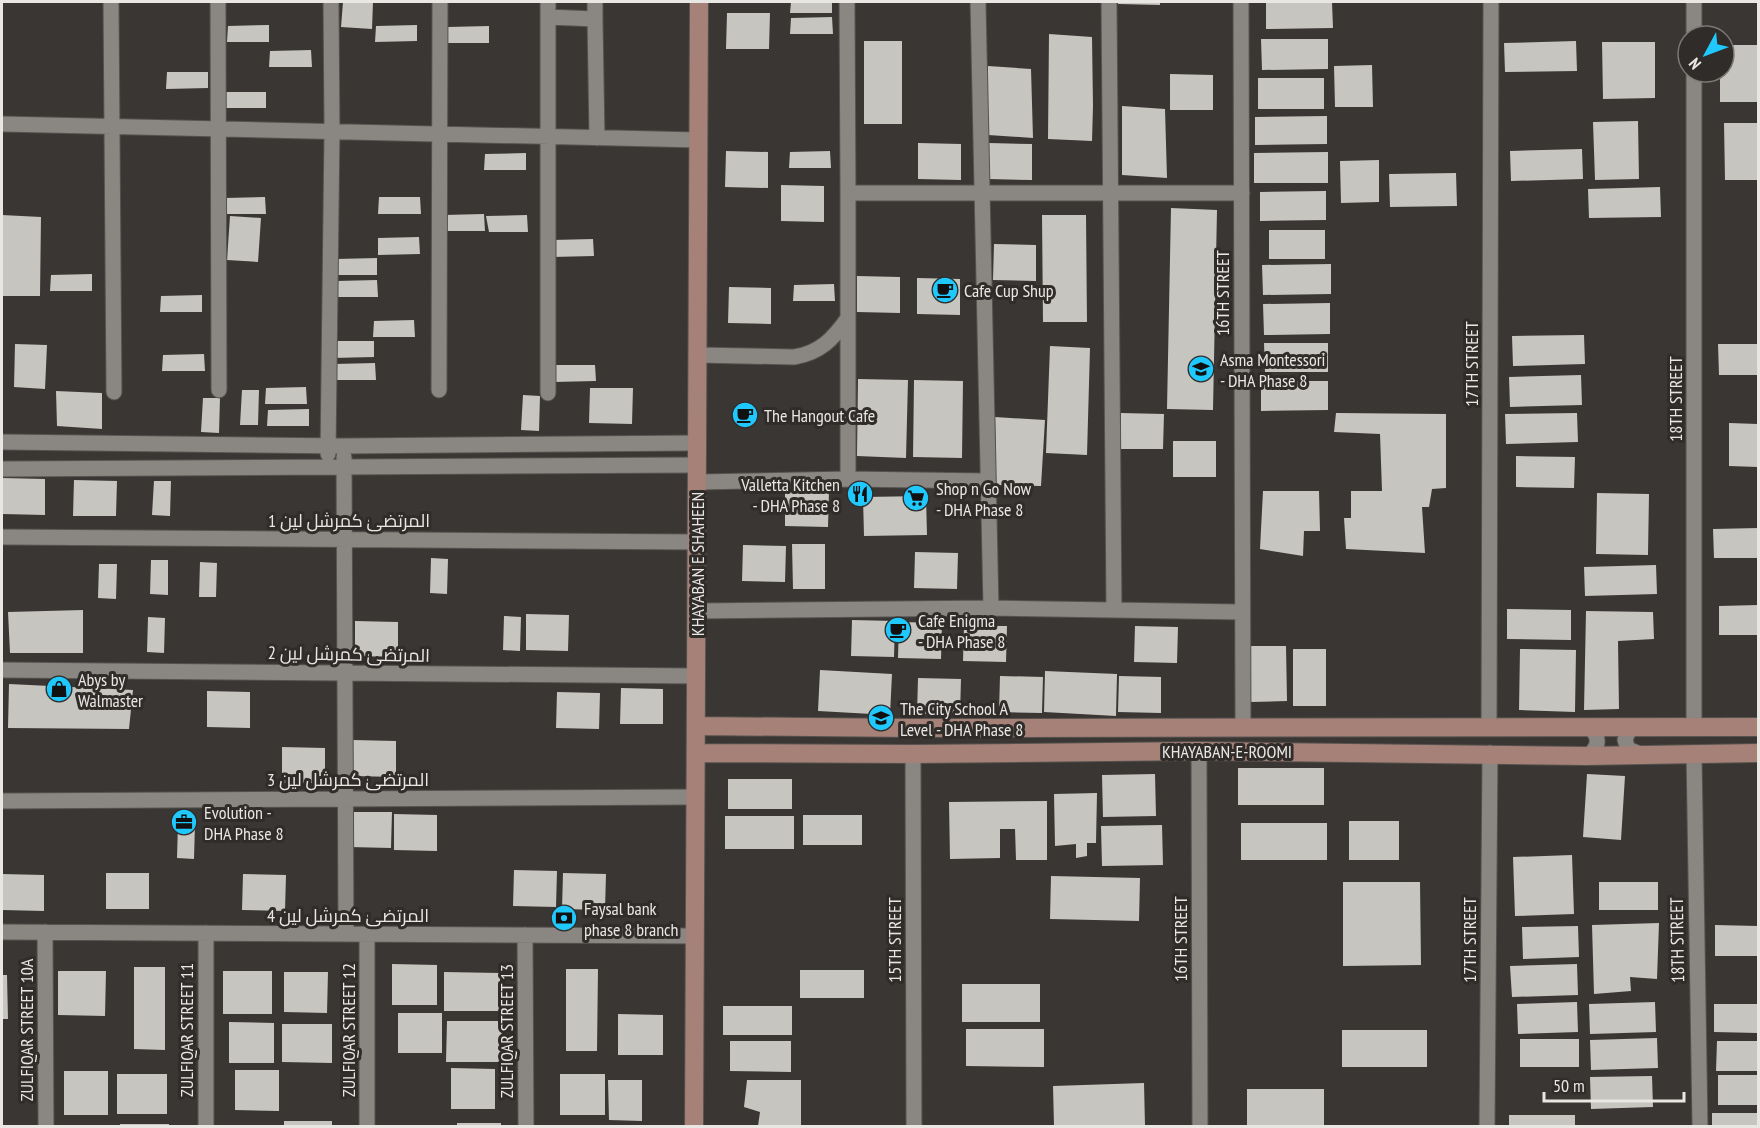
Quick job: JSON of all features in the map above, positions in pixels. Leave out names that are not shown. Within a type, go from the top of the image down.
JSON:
[{"type":"street","points":[[111,2],[114,392]]},
{"type":"street","points":[[218,2],[219,390]]},
{"type":"street","points":[[328,468],[332,131],[331,2]]},
{"type":"street","points":[[439,390],[440,2]]},
{"type":"street","points":[[595,2],[597,138]]},
{"type":"street","name":"KHAYABAN E SHAHEEN","points":[[694,1126],[699,2]]},
{"type":"street","points":[[847,2],[848,479]]},
{"type":"street","points":[[978,2],[992,608]]},
{"type":"street","points":[[1109,2],[1114,610]]},
{"type":"street","name":"16TH STREET","points":[[1241,2],[1243,728]]},
{"type":"street","name":"17TH STREET","points":[[1489,728],[1491,2]]},
{"type":"street","points":[[1694,2],[1694,24]]},
{"type":"street","points":[[548,393],[548,9],[595,19]]},
{"type":"street","name":"18TH STREET","points":[[1694,84],[1694,727]]},
{"type":"street","points":[[2,124],[699,140]]},
{"type":"street","points":[[848,193],[1242,193]]},
{"type":"street","points":[[698,355],[794,357],[806,355],[819,350],[834,338],[848,318]]},
{"type":"street","points":[[2,442],[328,446],[697,443]]},
{"type":"street","points":[[344,446],[346,934]]},
{"type":"street","points":[[2,469],[344,467],[988,481]]},
{"type":"street","name":"المرتضیٰ کمرشل لین 1","points":[[2,537],[697,542]]},
{"type":"street","points":[[696,611],[992,608],[1242,612]]},
{"type":"street","name":"المرتضیٰ کمرشل لین 2","points":[[2,670],[696,676]]},
{"type":"street","name":"KHAYABAN-E-ROOMI","points":[[696,726],[912,729],[1758,727]]},
{"type":"street","points":[[1587,756],[1594,751],[1598,742],[1595,733],[1588,727]]},
{"type":"street","points":[[1636,727],[1628,732],[1626,745],[1631,752],[1640,754]]},
{"type":"street","name":"16TH STREET","points":[[1199,751],[1200,1126]]},
{"type":"street","name":"KHAYABAN-E-ROOMI","points":[[696,753],[913,754],[1199,751],[1587,756],[1758,753]]},
{"type":"street","name":"17TH STREET","points":[[1487,1126],[1490,753]]},
{"type":"street","name":"18TH STREET","points":[[1694,753],[1700,1126]]},
{"type":"street","name":"15TH STREET","points":[[913,754],[914,1126]]},
{"type":"street","name":"المرتضیٰ کمرشل لین 3","points":[[2,801],[696,797]]},
{"type":"street","name":"المرتضیٰ کمرشل لین 4","points":[[2,932],[695,936]]},
{"type":"street","name":"ZULFIQAR STREET 10A","points":[[45,932],[46,1126]]},
{"type":"street","name":"ZULFIQAR STREET 11","points":[[206,933],[206,1126]]},
{"type":"street","name":"ZULFIQAR STREET 12","points":[[367,934],[368,1126]]},
{"type":"street","name":"ZULFIQAR STREET 13","points":[[525,935],[526,1126]]},
{"type":"building","points":[[343,2],[373,2],[372,29],[341,27]]},
{"type":"building","points":[[791,2],[832,2],[832,13],[790,13]]},
{"type":"building","points":[[1118,2],[1160,2],[1160,5],[1118,4]]},
{"type":"building","points":[[1266,2],[1332,2],[1333,28],[1266,29]]},
{"type":"building","points":[[727,13],[770,13],[769,49],[726,49]]},
{"type":"building","points":[[832,17],[833,34],[790,34],[791,18]]},
{"type":"building","points":[[269,25],[269,42],[227,42],[228,26]]},
{"type":"building","points":[[417,25],[417,41],[375,42],[376,26]]},
{"type":"building","points":[[489,26],[489,43],[447,43],[448,27]]},
{"type":"building","points":[[1049,34],[1092,37],[1092,141],[1048,139]]},
{"type":"building","points":[[1261,39],[1328,39],[1328,69],[1262,70]]},
{"type":"building","points":[[864,41],[902,41],[902,124],[864,124]]},
{"type":"building","points":[[1576,41],[1577,71],[1505,72],[1504,43]]},
{"type":"building","points":[[1602,42],[1655,42],[1655,98],[1603,99]]},
{"type":"building","points":[[1736,45],[1758,45],[1758,102],[1720,102],[1720,84],[1736,84]]},
{"type":"building","points":[[311,50],[312,67],[269,67],[270,51]]},
{"type":"building","points":[[1372,65],[1373,107],[1335,107],[1334,66]]},
{"type":"building","points":[[988,66],[1031,69],[1033,138],[988,135]]},
{"type":"building","points":[[167,72],[208,72],[208,88],[166,89]]},
{"type":"building","points":[[1170,74],[1213,75],[1213,110],[1170,110]]},
{"type":"building","points":[[1258,78],[1324,78],[1324,109],[1258,109]]},
{"type":"building","points":[[225,92],[266,92],[266,108],[224,108]]},
{"type":"building","points":[[1122,106],[1165,109],[1167,178],[1122,175]]},
{"type":"building","points":[[1327,116],[1327,144],[1255,145],[1255,117]]},
{"type":"building","points":[[1638,121],[1639,179],[1595,180],[1593,122]]},
{"type":"building","points":[[1724,123],[1758,123],[1758,180],[1725,180]]},
{"type":"building","points":[[918,143],[961,144],[961,180],[918,179]]},
{"type":"building","points":[[989,143],[1032,144],[1032,180],[989,179]]},
{"type":"building","points":[[1582,149],[1583,179],[1511,181],[1510,151]]},
{"type":"building","points":[[726,151],[768,152],[768,188],[725,187]]},
{"type":"building","points":[[830,151],[831,168],[789,168],[790,152]]},
{"type":"building","points":[[1328,152],[1328,183],[1254,183],[1254,153]]},
{"type":"building","points":[[526,153],[526,170],[484,170],[485,154]]},
{"type":"building","points":[[1379,160],[1379,202],[1341,203],[1340,161]]},
{"type":"building","points":[[1456,173],[1457,206],[1390,207],[1389,174]]},
{"type":"building","points":[[781,185],[824,186],[824,222],[781,221]]},
{"type":"building","points":[[1660,187],[1661,217],[1589,218],[1588,189]]},
{"type":"building","points":[[1326,191],[1326,220],[1260,221],[1260,192]]},
{"type":"building","points":[[265,197],[266,214],[224,214],[225,198]]},
{"type":"building","points":[[379,197],[420,197],[421,214],[378,214]]},
{"type":"building","points":[[1171,208],[1217,210],[1213,410],[1167,409]]},
{"type":"building","points":[[484,214],[485,231],[443,231],[444,215]]},
{"type":"building","points":[[2,215],[41,217],[40,296],[2,296]]},
{"type":"building","points":[[527,215],[528,232],[489,232],[486,216]]},
{"type":"building","points":[[1042,215],[1086,215],[1087,322],[1043,322]]},
{"type":"building","points":[[230,216],[261,218],[258,262],[227,260]]},
{"type":"building","points":[[1269,230],[1325,230],[1325,259],[1269,259]]},
{"type":"building","points":[[419,237],[420,254],[378,255],[378,238]]},
{"type":"building","points":[[593,239],[594,256],[552,257],[552,240]]},
{"type":"building","points":[[994,244],[1036,245],[1036,281],[993,280]]},
{"type":"building","points":[[377,258],[377,275],[335,275],[336,259]]},
{"type":"building","points":[[1331,264],[1331,294],[1263,295],[1262,265]]},
{"type":"building","points":[[92,274],[92,291],[50,291],[51,275]]},
{"type":"building","points":[[857,276],[900,277],[900,313],[857,312]]},
{"type":"building","points":[[917,278],[960,279],[960,315],[917,314]]},
{"type":"building","points":[[377,280],[378,297],[336,297],[336,281]]},
{"type":"building","points":[[834,284],[835,301],[793,301],[794,285]]},
{"type":"building","points":[[729,287],[771,288],[771,324],[728,323]]},
{"type":"building","points":[[202,295],[202,312],[160,312],[161,296]]},
{"type":"building","points":[[1330,303],[1330,334],[1264,335],[1263,304]]},
{"type":"building","points":[[414,320],[415,337],[373,337],[374,321]]},
{"type":"building","points":[[1584,335],[1585,364],[1513,366],[1512,336]]},
{"type":"building","points":[[333,341],[374,341],[374,357],[332,358]]},
{"type":"building","points":[[1264,343],[1328,343],[1328,372],[1265,372]]},
{"type":"building","points":[[15,344],[47,345],[45,389],[14,387]]},
{"type":"building","points":[[1718,344],[1758,344],[1758,375],[1719,375]]},
{"type":"building","points":[[1050,346],[1090,348],[1087,455],[1046,453]]},
{"type":"building","points":[[204,354],[205,371],[162,371],[163,355]]},
{"type":"building","points":[[375,363],[376,380],[333,380],[334,364]]},
{"type":"building","points":[[554,365],[595,365],[596,381],[554,382]]},
{"type":"building","points":[[1581,375],[1582,405],[1510,407],[1509,377]]},
{"type":"building","points":[[858,379],[908,380],[906,458],[857,456]]},
{"type":"building","points":[[914,380],[963,381],[962,458],[913,457]]},
{"type":"building","points":[[1261,381],[1328,381],[1328,410],[1261,411]]},
{"type":"building","points":[[306,387],[307,404],[265,404],[266,388]]},
{"type":"building","points":[[590,388],[633,388],[632,424],[589,423]]},
{"type":"building","points":[[242,390],[259,390],[258,425],[240,425]]},
{"type":"building","points":[[56,391],[102,393],[102,429],[57,426]]},
{"type":"building","points":[[523,395],[540,396],[539,431],[521,430]]},
{"type":"building","points":[[203,398],[220,398],[219,433],[201,432]]},
{"type":"building","points":[[309,409],[309,426],[267,426],[268,410]]},
{"type":"building","points":[[1121,413],[1164,414],[1163,449],[1120,449]]},
{"type":"building","points":[[1336,413],[1446,414],[1446,488],[1432,489],[1429,507],[1422,507],[1425,553],[1346,549],[1344,518],[1351,518],[1351,491],[1382,491],[1380,434],[1334,432]]},
{"type":"building","points":[[1577,413],[1578,442],[1506,444],[1505,414]]},
{"type":"building","points":[[995,417],[1045,420],[1041,486],[996,485]]},
{"type":"building","points":[[1729,423],[1758,424],[1758,467],[1729,466]]},
{"type":"building","points":[[1173,441],[1216,441],[1216,477],[1173,477]]},
{"type":"building","points":[[1516,456],[1575,457],[1574,488],[1516,487]]},
{"type":"building","points":[[2,478],[45,479],[45,515],[2,514]]},
{"type":"building","points":[[74,480],[117,481],[116,516],[73,516]]},
{"type":"building","points":[[154,481],[171,481],[170,516],[152,515]]},
{"type":"building","points":[[785,490],[829,491],[828,527],[785,526]]},
{"type":"building","points":[[1263,491],[1319,491],[1320,531],[1304,531],[1303,556],[1260,549]]},
{"type":"building","points":[[1597,493],[1649,494],[1648,555],[1596,554]]},
{"type":"building","points":[[926,496],[927,535],[864,536],[863,497]]},
{"type":"building","points":[[1758,528],[1758,558],[1714,558],[1713,529]]},
{"type":"building","points":[[792,544],[825,544],[825,589],[793,589]]},
{"type":"building","points":[[743,545],[786,546],[785,582],[742,581]]},
{"type":"building","points":[[915,552],[958,553],[957,589],[914,588]]},
{"type":"building","points":[[431,558],[448,559],[447,594],[430,593]]},
{"type":"building","points":[[151,560],[168,560],[168,595],[150,594]]},
{"type":"building","points":[[200,562],[217,563],[216,597],[199,597]]},
{"type":"building","points":[[99,564],[117,564],[116,599],[98,598]]},
{"type":"building","points":[[1656,565],[1657,594],[1585,596],[1584,567]]},
{"type":"building","points":[[1758,605],[1758,635],[1719,635],[1719,606]]},
{"type":"building","points":[[1507,609],[1571,610],[1571,640],[1507,639]]},
{"type":"building","points":[[83,610],[83,653],[10,653],[8,612]]},
{"type":"building","points":[[1586,611],[1653,612],[1654,639],[1618,641],[1619,709],[1584,710]]},
{"type":"building","points":[[526,614],[569,615],[568,651],[526,650]]},
{"type":"building","points":[[504,616],[521,617],[520,651],[503,650]]},
{"type":"building","points":[[148,617],[165,618],[164,653],[147,652]]},
{"type":"building","points":[[852,620],[895,621],[894,657],[851,656]]},
{"type":"building","points":[[355,621],[398,622],[398,657],[355,656]]},
{"type":"building","points":[[899,622],[942,623],[941,659],[898,658]]},
{"type":"building","points":[[964,626],[1007,626],[1006,662],[963,661]]},
{"type":"building","points":[[1135,626],[1178,627],[1177,663],[1134,662]]},
{"type":"building","points":[[1250,646],[1286,646],[1287,701],[1251,702]]},
{"type":"building","points":[[1293,649],[1326,649],[1326,706],[1293,706]]},
{"type":"building","points":[[1520,649],[1576,650],[1575,712],[1519,710]]},
{"type":"building","points":[[820,670],[892,674],[890,715],[818,711]]},
{"type":"building","points":[[1045,671],[1117,674],[1116,716],[1044,712]]},
{"type":"building","points":[[1000,676],[1043,677],[1042,713],[999,712]]},
{"type":"building","points":[[1119,676],[1161,677],[1161,713],[1118,712]]},
{"type":"building","points":[[918,678],[961,679],[960,715],[917,714]]},
{"type":"building","points":[[9,684],[133,690],[129,729],[8,728]]},
{"type":"building","points":[[621,688],[663,689],[663,724],[620,724]]},
{"type":"building","points":[[207,691],[250,692],[250,728],[207,727]]},
{"type":"building","points":[[557,692],[600,693],[599,729],[556,728]]},
{"type":"building","points":[[353,740],[396,741],[396,777],[353,776]]},
{"type":"building","points":[[282,747],[325,748],[325,783],[282,783]]},
{"type":"building","points":[[1238,768],[1324,768],[1324,805],[1238,805]]},
{"type":"building","points":[[1155,774],[1156,816],[1103,817],[1102,775]]},
{"type":"building","points":[[1587,774],[1625,776],[1621,840],[1583,837]]},
{"type":"building","points":[[728,779],[792,779],[792,809],[728,809]]},
{"type":"building","points":[[1097,793],[1096,843],[1087,843],[1087,856],[1076,858],[1076,844],[1055,846],[1054,794]]},
{"type":"building","points":[[1047,801],[1047,860],[1016,860],[1015,829],[1000,829],[1000,858],[950,859],[949,802]]},
{"type":"building","points":[[349,812],[392,812],[391,848],[349,847]]},
{"type":"building","points":[[394,814],[437,815],[437,851],[394,850]]},
{"type":"building","points":[[803,815],[862,815],[862,845],[803,845]]},
{"type":"building","points":[[725,816],[794,816],[794,849],[725,849]]},
{"type":"building","points":[[1349,821],[1399,821],[1399,860],[1349,860]]},
{"type":"building","points":[[178,823],[195,824],[194,859],[177,858]]},
{"type":"building","points":[[1241,823],[1327,823],[1327,860],[1241,860]]},
{"type":"building","points":[[1162,825],[1163,865],[1102,866],[1101,826]]},
{"type":"building","points":[[1572,855],[1574,914],[1515,916],[1513,857]]},
{"type":"building","points":[[514,870],[557,871],[556,907],[513,906]]},
{"type":"building","points":[[106,873],[149,873],[149,909],[106,909]]},
{"type":"building","points":[[563,873],[606,874],[605,910],[562,909]]},
{"type":"building","points":[[2,874],[44,875],[44,911],[2,910]]},
{"type":"building","points":[[243,874],[286,875],[285,911],[242,910]]},
{"type":"building","points":[[1051,876],[1140,878],[1139,921],[1050,919]]},
{"type":"building","points":[[1343,882],[1420,882],[1421,965],[1343,966]]},
{"type":"building","points":[[1599,882],[1658,882],[1658,910],[1599,910]]},
{"type":"building","points":[[1659,923],[1657,979],[1630,977],[1631,991],[1594,994],[1592,925]]},
{"type":"building","points":[[1715,925],[1758,926],[1758,956],[1715,956]]},
{"type":"building","points":[[1578,926],[1579,957],[1523,959],[1522,927]]},
{"type":"building","points":[[392,964],[437,965],[437,1005],[392,1005]]},
{"type":"building","points":[[1577,964],[1578,995],[1512,997],[1510,966]]},
{"type":"building","points":[[134,967],[165,967],[165,1050],[134,1049]]},
{"type":"building","points":[[566,969],[598,969],[597,1051],[566,1051]]},
{"type":"building","points":[[800,970],[864,970],[864,998],[800,998]]},
{"type":"building","points":[[58,971],[106,971],[105,1016],[58,1015]]},
{"type":"building","points":[[223,971],[272,971],[272,1014],[223,1014]]},
{"type":"building","points":[[284,972],[328,972],[327,1013],[284,1012]]},
{"type":"building","points":[[444,972],[500,973],[500,1011],[444,1011]]},
{"type":"building","points":[[2,975],[7,975],[8,1019],[2,1019]]},
{"type":"building","points":[[962,984],[1040,984],[1040,1022],[962,1022]]},
{"type":"building","points":[[1577,1002],[1578,1032],[1518,1034],[1517,1004]]},
{"type":"building","points":[[1655,1002],[1656,1032],[1590,1034],[1589,1004]]},
{"type":"building","points":[[1714,1004],[1758,1004],[1758,1033],[1714,1032]]},
{"type":"building","points":[[723,1006],[792,1006],[792,1035],[723,1035]]},
{"type":"building","points":[[398,1013],[442,1013],[442,1053],[398,1053]]},
{"type":"building","points":[[618,1014],[663,1015],[663,1055],[618,1055]]},
{"type":"building","points":[[447,1021],[502,1021],[501,1062],[446,1062]]},
{"type":"building","points":[[229,1022],[274,1023],[274,1063],[229,1063]]},
{"type":"building","points":[[282,1024],[332,1024],[332,1063],[282,1062]]},
{"type":"building","points":[[966,1029],[1044,1029],[1044,1067],[966,1066]]},
{"type":"building","points":[[1342,1030],[1427,1030],[1427,1067],[1342,1067]]},
{"type":"building","points":[[1657,1038],[1658,1068],[1591,1070],[1590,1040]]},
{"type":"building","points":[[1520,1039],[1579,1039],[1579,1067],[1520,1067]]},
{"type":"building","points":[[730,1041],[791,1041],[791,1072],[730,1071]]},
{"type":"building","points":[[1717,1041],[1758,1041],[1758,1071],[1716,1071]]},
{"type":"building","points":[[451,1068],[495,1069],[495,1109],[451,1109]]},
{"type":"building","points":[[235,1070],[279,1070],[279,1111],[235,1110]]},
{"type":"building","points":[[64,1071],[108,1071],[108,1115],[64,1115]]},
{"type":"building","points":[[117,1074],[167,1074],[167,1114],[117,1114]]},
{"type":"building","points":[[560,1074],[605,1074],[605,1115],[560,1115]]},
{"type":"building","points":[[1718,1075],[1758,1075],[1758,1105],[1718,1105]]},
{"type":"building","points":[[1652,1076],[1653,1107],[1591,1109],[1590,1077]]},
{"type":"building","points":[[608,1080],[642,1080],[642,1121],[609,1120]]},
{"type":"building","points":[[747,1080],[801,1080],[801,1126],[758,1126],[760,1112],[744,1107]]},
{"type":"building","points":[[1144,1083],[1145,1126],[1054,1126],[1053,1086]]},
{"type":"building","points":[[1247,1089],[1324,1089],[1324,1126],[1247,1126]]},
{"type":"building","points":[[1712,1113],[1758,1113],[1758,1126],[1712,1126]]},
{"type":"building","points":[[1509,1115],[1575,1115],[1575,1126],[1509,1126]]},
{"type":"building","points":[[284,1121],[332,1121],[332,1126],[284,1126]]},
{"type":"building","points":[[457,1123],[501,1123],[501,1126],[457,1126]]},
{"type":"building","points":[[120,1124],[169,1124],[169,1126],[120,1126]]},
{"type":"place","name":"Cafe Cup Shup","points":[[945,290]]},
{"type":"place","name":"Asma Montessori - DHA Phase 8","points":[[1201,369]]},
{"type":"place","name":"The Hangout Cafe","points":[[745,415]]},
{"type":"place","name":"Valletta Kitchen - DHA Phase 8","points":[[860,494]]},
{"type":"place","name":"Shop n Go Now - DHA Phase 8","points":[[916,498]]},
{"type":"place","name":"Cafe Enigma - DHA Phase 8","points":[[898,630]]},
{"type":"place","name":"Abys by Walmaster","points":[[59,689]]},
{"type":"place","name":"The City School A Level - DHA Phase 8","points":[[881,718]]},
{"type":"place","name":"Evolution - DHA Phase 8","points":[[184,822]]},
{"type":"place","name":"Faysal bank phase 8 branch","points":[[564,918]]}]
